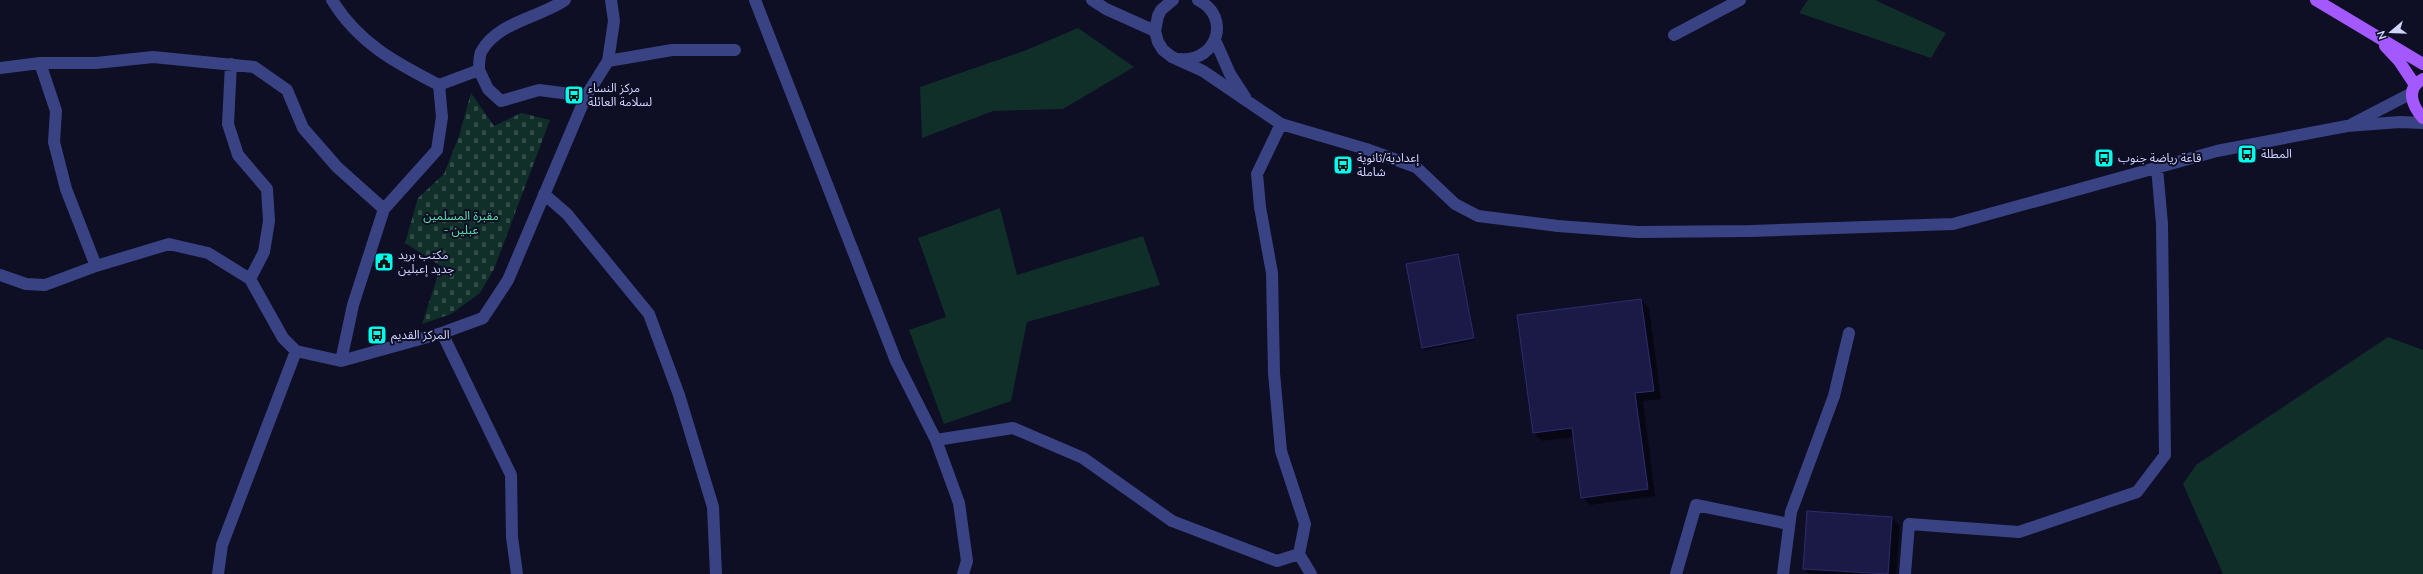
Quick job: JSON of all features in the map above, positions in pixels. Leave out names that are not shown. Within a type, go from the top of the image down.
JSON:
[{"type":"main road","points":[[2316,0],[2423,64]]},
{"type":"main road","points":[[2373,34],[2399,61],[2417,86],[2411,101],[2423,118]]},
{"type":"street","points":[[332,0],[343,18],[386,58],[439,85],[479,70]]},
{"type":"street","points":[[565,0],[555,7],[501,31],[481,52],[479,70],[488,89],[501,101],[539,90],[586,96]]},
{"type":"street","points":[[0,275],[26,284],[45,285],[96,266],[169,244],[208,253],[250,279],[283,338],[296,351],[341,361],[442,333],[483,318],[508,280],[586,96],[608,61],[614,21],[611,0]]},
{"type":"street","points":[[756,0],[896,361],[936,440],[959,503],[967,561],[963,574]]},
{"type":"street","points":[[1092,0],[1106,9],[1155,31]]},
{"type":"street","points":[[1173,0],[1161,10],[1155,31],[1163,50],[1203,71],[1281,124],[1366,149],[1416,167],[1455,204],[1478,216],[1558,226],[1638,232],[1752,231],[1953,224],[2217,151],[2347,126],[2400,122],[2423,123]]},
{"type":"street","points":[[1179,59],[1198,58],[1209,50],[1215,40],[1217,24],[1214,14],[1198,0]]},
{"type":"street","points":[[1674,35],[1740,0]]},
{"type":"street","points":[[1215,40],[1230,74],[1248,102]]},
{"type":"street","points":[[608,61],[672,50],[735,50]]},
{"type":"street","points":[[0,68],[40,63],[96,63],[152,57],[254,67],[287,90],[303,128],[337,167],[384,209]]},
{"type":"street","points":[[40,63],[56,111],[54,142],[66,189],[96,266]]},
{"type":"street","points":[[231,64],[228,124],[238,155],[267,189],[269,221],[264,252],[250,279]]},
{"type":"street","points":[[341,361],[353,305],[384,209],[437,150],[442,117],[439,85]]},
{"type":"street","points":[[2347,126],[2417,86]]},
{"type":"street","points":[[1281,124],[1257,174],[1260,207],[1272,273],[1274,373],[1281,451],[1305,524],[1299,554],[1311,574]]},
{"type":"street","points":[[1905,574],[1909,524],[2019,532],[2137,492],[2165,455],[2162,224],[2157,168]]},
{"type":"street","points":[[544,194],[566,214],[650,314],[679,395],[713,507],[716,574]]},
{"type":"street","points":[[442,333],[510,475],[512,536],[517,574]]},
{"type":"street","points":[[1783,574],[1791,512],[1834,396],[1850,333]]},
{"type":"street","points":[[218,574],[222,545],[296,351]]},
{"type":"street","points":[[936,440],[1013,428],[1083,458],[1172,521],[1277,561],[1299,554]]},
{"type":"street","points":[[1676,574],[1696,505],[1789,524]]},
{"type":"green space","points":[[1808,0],[1875,0],[1946,33],[1931,58],[1799,13]]},
{"type":"green space","points":[[1078,28],[1134,67],[1063,109],[993,111],[922,138],[920,87],[1024,51]]},
{"type":"green space","name":"مقبرة المسلمين - عبلين","points":[[471,93],[494,126],[521,113],[550,120],[494,269],[480,293],[451,314],[422,324],[441,266],[405,243],[418,198],[444,174],[459,136]]},
{"type":"green space","points":[[1000,208],[1017,275],[1143,236],[1160,285],[1027,322],[1011,401],[944,424],[909,330],[946,317],[918,238]]},
{"type":"green space","points":[[2388,337],[2423,350],[2423,574],[2223,574],[2183,484],[2196,465]]},
{"type":"building","points":[[1458,254],[1474,338],[1422,348],[1406,264]]},
{"type":"building","points":[[1641,299],[1654,391],[1635,393],[1648,489],[1581,498],[1572,428],[1533,433],[1517,315]]},
{"type":"building","points":[[1807,511],[1892,517],[1888,574],[1803,569]]},
{"type":"place","name":"مركز النساء لسلامة العائلة","points":[[574,95]]},
{"type":"place","name":"المطلة","points":[[2247,154]]},
{"type":"place","name":"قاعة رياضة جنوب","points":[[2104,158]]},
{"type":"place","name":"إعدادية/ثانوية شاملة","points":[[1343,165]]},
{"type":"place","name":"مكتب بريد جديد إعبلين","points":[[384,262]]},
{"type":"place","name":"المركز القديم","points":[[377,335]]}]
